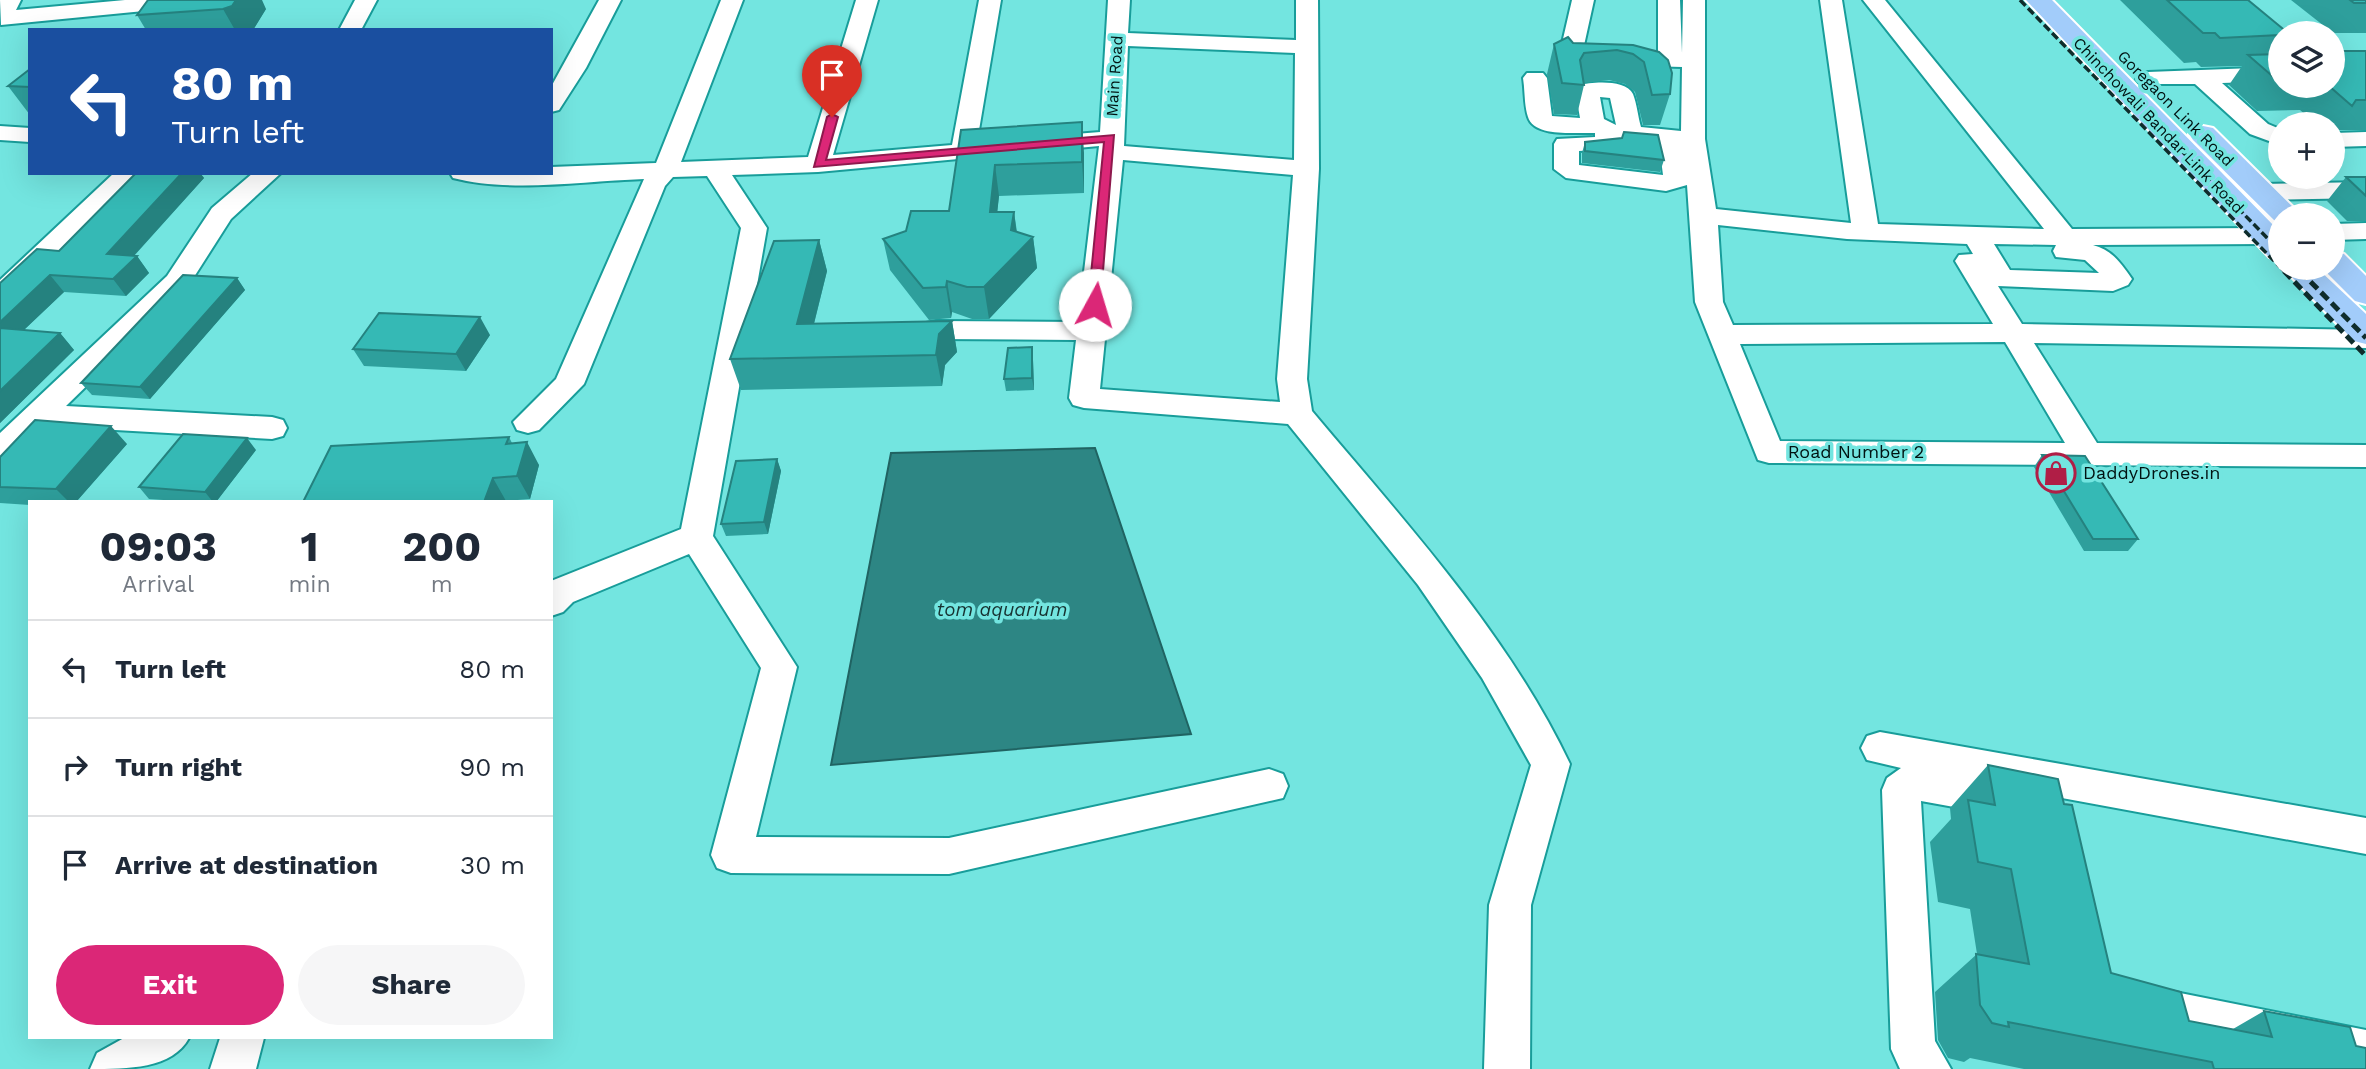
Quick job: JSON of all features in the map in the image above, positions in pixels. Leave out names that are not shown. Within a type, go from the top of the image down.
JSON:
[{"type":"main road","name":"Chinchowali Bandar Link Road","points":[[2038,0],[2268,238]]},
{"type":"main road","name":"Goregaon Link Road","points":[[2067,0],[2273,203]]},
{"type":"main road","points":[[2345,273],[2366,294]]},
{"type":"main road","points":[[2312,280],[2366,332]]},
{"type":"street","points":[[0,19],[10,0]]},
{"type":"street","points":[[0,19],[195,0]]},
{"type":"street","points":[[351,28],[366,0]]},
{"type":"street","points":[[553,102],[575,68],[610,0]]},
{"type":"street","points":[[528,422],[569,384],[653,184],[665,171],[732,0]]},
{"type":"street","points":[[818,164],[867,0]]},
{"type":"street","points":[[963,151],[990,0]]},
{"type":"street","name":"Main Road","points":[[1119,0],[1110,145],[1084,398],[1297,414]]},
{"type":"street","points":[[1307,0],[1306,169],[1292,379],[1297,414],[1430,576],[1495,667],[1551,764],[1510,905],[1507,1069]]},
{"type":"street","points":[[1583,0],[1571,52],[1577,57],[1680,59],[1669,0]]},
{"type":"street","name":"Road Number 2","points":[[1694,0],[1680,59],[1681,138],[1704,216],[1709,302],[1769,452],[2366,456]]},
{"type":"street","points":[[1831,0],[1866,232]]},
{"type":"street","points":[[1874,0],[2066,239]]},
{"type":"street","points":[[1116,38],[1306,47]]},
{"type":"street","points":[[1574,65],[1634,67],[1667,77],[1672,82],[1681,138],[1677,181],[1666,183],[1601,176],[1575,173],[1567,169],[1566,144],[1608,144],[1610,131]]},
{"type":"street","points":[[553,70],[575,68]]},
{"type":"street","points":[[2148,79],[2268,74]]},
{"type":"street","points":[[2200,77],[2259,129],[2268,133]]},
{"type":"street","points":[[1535,78],[1540,119],[1545,123],[1681,138]]},
{"type":"street","points":[[0,134],[28,121]]},
{"type":"street","points":[[2345,140],[2366,139]]},
{"type":"street","points":[[553,174],[818,164],[963,151],[1110,145],[1306,169]]},
{"type":"street","points":[[715,169],[754,228],[696,537],[779,667],[731,855],[949,856],[1269,786]]},
{"type":"street","points":[[0,296],[127,175]]},
{"type":"street","points":[[0,451],[177,282],[221,214],[267,175]]},
{"type":"street","points":[[2262,192],[2366,190]]},
{"type":"street","points":[[1704,216],[1970,240],[2268,243]]},
{"type":"street","points":[[2345,232],[2366,231]]},
{"type":"street","points":[[1970,240],[2014,333],[2088,454]]},
{"type":"street","points":[[936,330],[1092,331]]},
{"type":"street","points":[[1722,335],[2014,333],[2366,339]]},
{"type":"street","points":[[37,415],[272,428]]},
{"type":"street","points":[[553,599],[561,592],[696,537]]},
{"type":"street","points":[[1880,748],[2049,802]]},
{"type":"street","points":[[1928,1069],[1913,1049],[1901,790],[1910,782],[2049,802],[2366,836]]},
{"type":"street","points":[[2104,997],[2115,1002],[2366,1052]]},
{"type":"street","points":[[113,1069],[165,1039]]},
{"type":"street","points":[[233,1069],[242,1039]]},
{"type":"water","name":"tom aquarium","points":[[1095,448],[1191,734],[831,765],[891,453]]},
{"type":"building","points":[[148,0],[236,0],[232,6],[223,9],[137,15]]},
{"type":"building","points":[[2167,0],[2248,0],[2273,21],[2268,21],[2268,36],[2220,38],[2215,33],[2203,33]]},
{"type":"building","points":[[2350,0],[2366,0],[2366,3],[2354,3]]},
{"type":"building","points":[[1568,37],[1573,43],[1633,45],[1659,52],[1668,60],[1672,73],[1670,94],[1652,95],[1644,62],[1633,54],[1617,50],[1584,53],[1580,60],[1584,85],[1562,83],[1554,44]]},
{"type":"building","points":[[2345,51],[2366,51],[2366,100],[2356,100],[2352,106],[2343,98],[2345,98]]},
{"type":"building","points":[[2268,54],[2268,72],[2248,55]]},
{"type":"building","points":[[28,71],[28,87],[8,86]]},
{"type":"building","points":[[1082,122],[1082,162],[995,165],[990,212],[1014,212],[1011,230],[1033,237],[984,287],[967,287],[947,281],[946,287],[923,288],[883,239],[906,231],[911,211],[949,211],[961,130]]},
{"type":"building","points":[[1624,132],[1658,135],[1664,160],[1585,151],[1585,142],[1622,138]]},
{"type":"building","points":[[134,175],[180,175],[107,254],[137,256],[113,279],[50,275],[0,322],[0,283],[37,249],[59,251]]},
{"type":"building","points":[[2346,177],[2366,177],[2366,196]]},
{"type":"building","points":[[819,240],[797,324],[952,321],[939,334],[936,355],[730,359],[774,241]]},
{"type":"building","points":[[183,275],[237,278],[140,387],[81,383]]},
{"type":"building","points":[[379,313],[480,317],[456,354],[353,349]]},
{"type":"building","points":[[0,328],[60,333],[0,391]]},
{"type":"building","points":[[1032,347],[1032,378],[1004,379],[1008,348]]},
{"type":"building","points":[[35,420],[111,426],[56,489],[0,487],[0,457]]},
{"type":"building","points":[[183,434],[247,438],[205,492],[139,487]]},
{"type":"building","points":[[509,437],[506,444],[527,442],[517,476],[493,478],[485,500],[304,500],[331,446]]},
{"type":"building","points":[[2042,455],[2085,456],[2138,539],[2093,539]]},
{"type":"building","points":[[777,459],[764,522],[721,524],[736,461]]},
{"type":"building","points":[[1988,765],[2058,779],[2064,804],[2072,805],[2111,973],[2181,992],[2189,1021],[2272,1037],[2264,1011],[2350,1027],[2356,1046],[2366,1048],[2366,1069],[2214,1069],[2212,1062],[2008,1022],[2009,1027],[1992,1023],[1980,1005],[1976,954],[2029,964],[2011,869],[1978,862],[1968,800],[1995,805]]},
{"type":"railway","points":[[2020,0],[2268,255]]},
{"type":"railway","points":[[2173,142],[2268,239]]},
{"type":"railway","points":[[2293,280],[2366,356]]},
{"type":"railway","points":[[2309,280],[2366,338]]},
{"type":"place","name":"DaddyDrones.in","points":[[2056,473]]},
{"type":"route","points":[[832,117],[818,164],[1110,138],[1111,152],[1095,305]]}]
